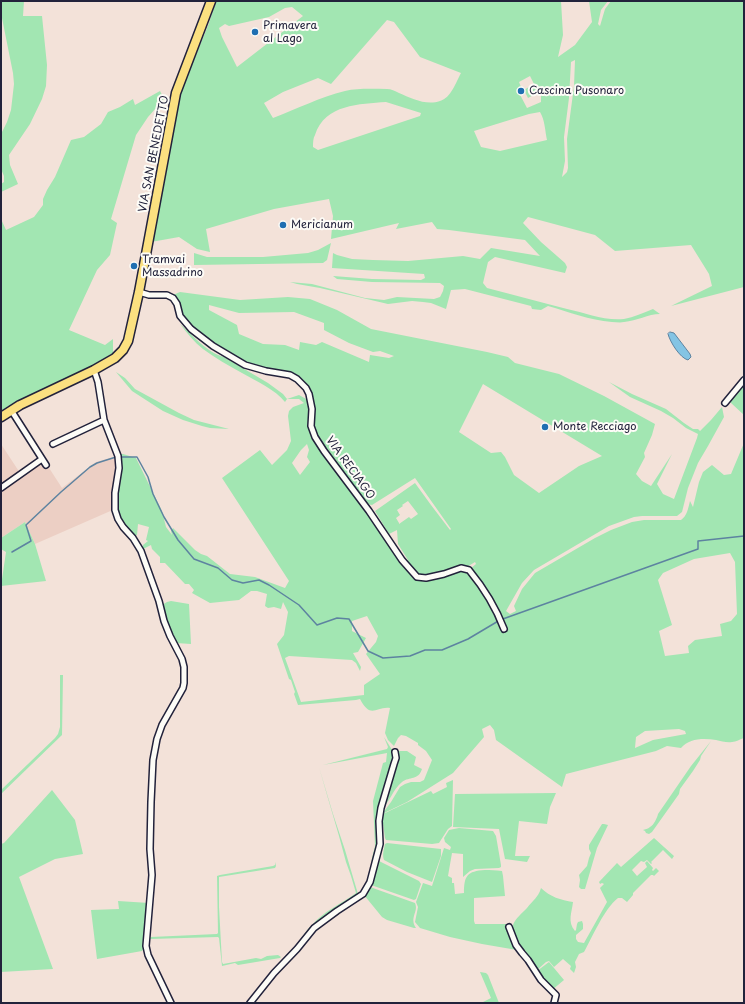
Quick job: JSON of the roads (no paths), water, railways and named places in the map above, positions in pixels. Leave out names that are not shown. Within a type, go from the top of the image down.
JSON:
[{"type":"main road","name":"VIA SAN BENEDETTO","points":[[202,23],[204,1]]},
{"type":"main road","name":"VIA SAN BENEDETTO","points":[[1,417],[20,405],[94,370],[114,358],[123,350],[128,341],[140,293],[176,94],[211,1]]},
{"type":"street","name":"VIA RECIAGO","points":[[140,293],[173,298],[177,304],[180,316],[191,329],[213,346],[245,365],[266,371],[290,375],[297,379],[306,388],[309,394],[312,408],[311,426],[315,436],[324,451],[369,511],[402,560],[417,577],[426,578],[461,568],[469,570],[480,585],[504,628]]},
{"type":"street","points":[[94,370],[98,382],[104,420],[119,462],[115,493],[115,510],[123,527],[141,551],[164,621],[182,659],[184,667],[183,688],[162,725],[157,739],[153,760],[151,802],[150,849],[152,876],[146,946],[148,955],[171,1003]]},
{"type":"street","points":[[725,403],[744,380]]},
{"type":"street","points":[[11,410],[46,465]]},
{"type":"street","points":[[53,444],[104,420]]},
{"type":"street","points":[[1,488],[42,459]]},
{"type":"street","points":[[250,1003],[274,973],[297,950],[314,928],[363,894],[370,882],[380,844],[379,821],[381,808],[396,758],[394,752]]},
{"type":"street","points":[[509,927],[516,945],[541,980],[556,995],[554,1003]]},
{"type":"water","points":[[670,332],[674,333],[690,354],[691,357],[688,360],[679,353],[673,345],[668,334]]},
{"type":"waterway","points":[[12,552],[31,541],[26,525],[61,492],[90,467],[97,463],[116,457]]},
{"type":"waterway","points":[[122,457],[137,457],[148,477],[153,494],[164,517],[178,540],[194,559],[218,568],[232,580],[243,583],[259,580],[269,585],[299,605],[317,625],[337,618],[349,619],[368,651],[383,658],[410,656],[425,650],[442,650],[468,639],[500,620],[698,549],[698,541],[744,536]]},
{"type":"place","name":"Primavera al Lago","points":[[255,32]]},
{"type":"place","name":"Cascina Pusonaro","points":[[521,91]]},
{"type":"place","name":"Mericianum","points":[[283,225]]},
{"type":"place","name":"Tramvai Massadrino","points":[[134,266]]},
{"type":"place","name":"Monte Recciago","points":[[545,427]]}]
